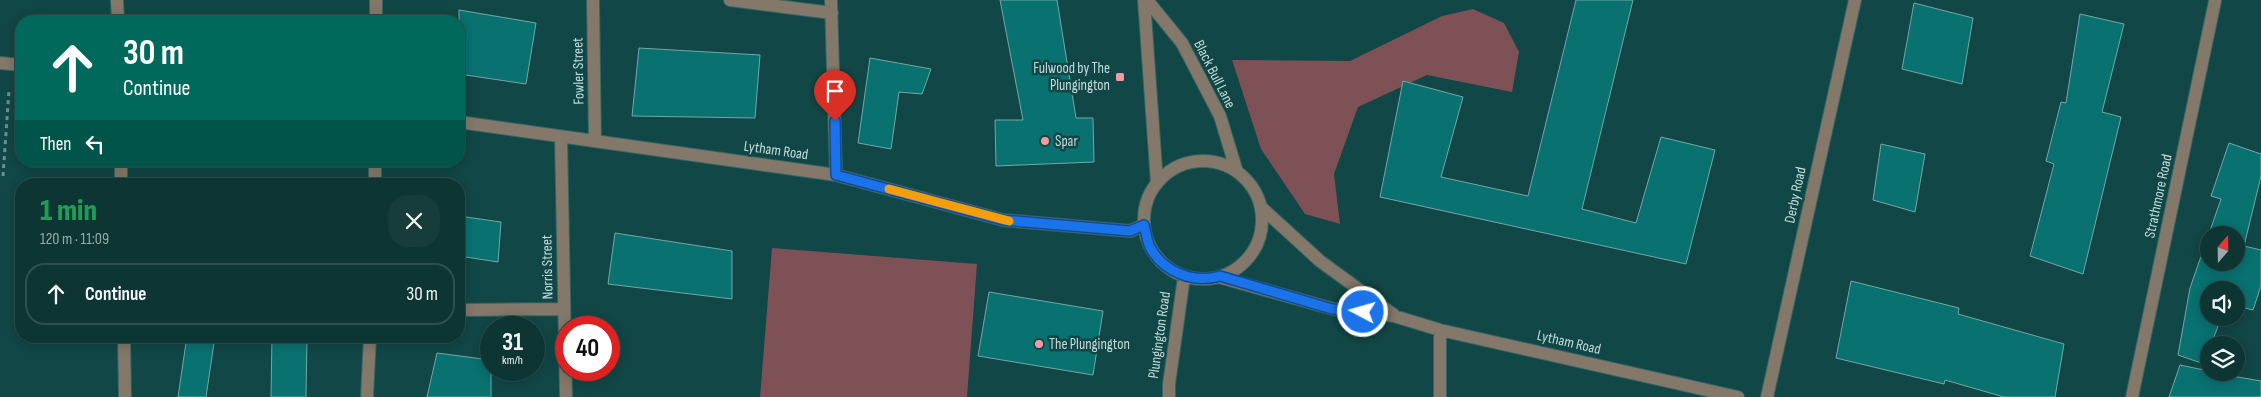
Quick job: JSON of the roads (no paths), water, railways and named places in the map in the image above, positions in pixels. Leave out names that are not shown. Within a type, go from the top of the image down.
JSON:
[{"type":"street","points":[[117,0],[118,15]]},
{"type":"street","points":[[376,0],[376,15]]},
{"type":"street","name":"Fowler Street","points":[[593,0],[595,141]]},
{"type":"street","points":[[730,0],[832,13]]},
{"type":"street","points":[[831,0],[836,175]]},
{"type":"street","name":"Black Bull Lane","points":[[1145,0],[1182,44],[1220,116],[1237,172]]},
{"type":"street","name":"Black Bull Lane","points":[[1145,0],[1156,183]]},
{"type":"street","name":"Derby Road","points":[[1768,397],[1855,0]]},
{"type":"street","name":"Strathmore Road","points":[[2132,397],[2215,1]]},
{"type":"street","name":"Lytham Road","points":[[465,123],[836,175],[1003,220],[1130,231],[1144,225]]},
{"type":"street","name":"Norris Street","points":[[561,137],[566,397]]},
{"type":"street","points":[[1195,162],[1217,163],[1237,172],[1253,188],[1262,208],[1262,233],[1251,256],[1232,273],[1209,280],[1184,277],[1164,265],[1150,247],[1144,225],[1146,203],[1156,183],[1174,168],[1195,162]]},
{"type":"street","name":"Lytham Road","points":[[1262,208],[1320,261],[1394,316]]},
{"type":"street","name":"Lytham Road","points":[[1220,276],[1332,309],[1394,316],[1440,330],[1697,392],[1738,397]]},
{"type":"street","name":"Plungington Road","points":[[1169,397],[1169,384],[1184,277]]},
{"type":"street","points":[[465,310],[564,309]]},
{"type":"street","points":[[1440,330],[1440,397]]},
{"type":"street","points":[[124,343],[125,397]]},
{"type":"street","points":[[367,397],[370,343]]},
{"type":"place","name":"Fulwood by The Plungington","points":[[1120,77]]},
{"type":"place","name":"Spar","points":[[1045,141]]},
{"type":"place","name":"The Plungington","points":[[1039,344]]}]
